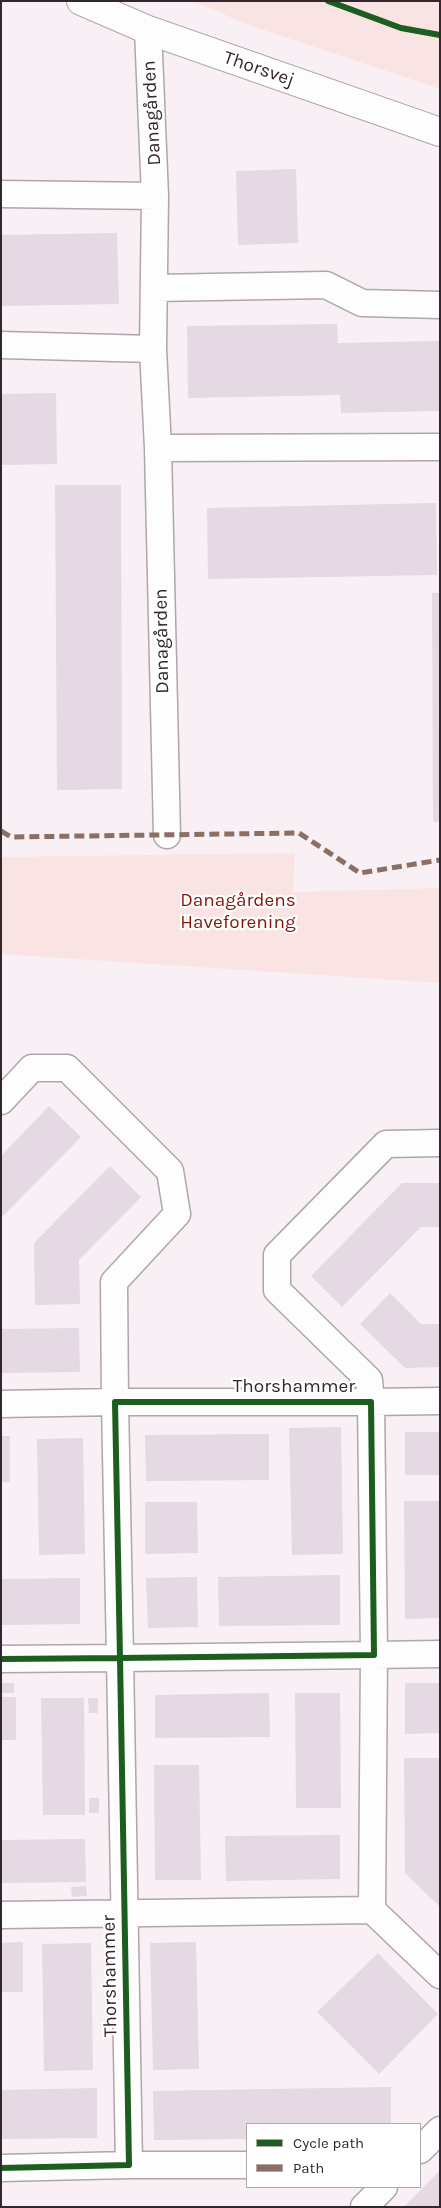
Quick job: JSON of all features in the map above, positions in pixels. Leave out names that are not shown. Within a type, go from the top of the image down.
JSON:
[{"type":"street","name":"Thorsvej","points":[[81,1],[148,30],[440,132]]},
{"type":"street","name":"Danagården","points":[[148,30],[155,196],[153,349],[158,448],[167,835]]},
{"type":"street","points":[[1,194],[155,196]]},
{"type":"street","points":[[155,288],[326,285],[362,304],[440,305]]},
{"type":"street","points":[[1,344],[153,349]]},
{"type":"street","points":[[158,448],[440,447]]},
{"type":"street","name":"Thorshammer","points":[[1,1101],[32,1068],[67,1068],[170,1171],[177,1214],[114,1282],[129,2165]]},
{"type":"street","name":"Thorshammer","points":[[1,1915],[372,1910],[374,1655],[371,1402],[369,1380],[277,1290],[277,1255],[386,1144],[440,1143]]},
{"type":"street","name":"Thorshammer","points":[[1,1404],[440,1401]]},
{"type":"street","points":[[1,1659],[440,1654]]},
{"type":"street","points":[[372,1910],[440,1975]]},
{"type":"street","points":[[421,2149],[440,2130]]},
{"type":"street","points":[[1,2168],[129,2165],[246,2166]]},
{"type":"street","points":[[364,2207],[383,2188]]},
{"type":"green space","points":[[193,1],[440,1],[440,89],[251,26]]},
{"type":"green space","name":"Danagårdens Haveforening","points":[[295,853],[293,892],[440,888],[440,983],[1,954],[1,857]]},
{"type":"building","points":[[296,169],[298,243],[238,245],[236,171]]},
{"type":"building","points":[[117,233],[119,304],[1,306],[1,235]]},
{"type":"building","points":[[337,324],[338,343],[440,341],[440,411],[341,413],[340,395],[188,398],[187,326]]},
{"type":"building","points":[[56,393],[57,464],[1,465],[1,394]]},
{"type":"building","points":[[55,485],[121,485],[122,789],[57,790]]},
{"type":"building","points":[[436,503],[437,575],[208,579],[207,508]]},
{"type":"building","points":[[432,593],[440,593],[440,822],[433,822]]},
{"type":"building","points":[[49,1106],[81,1137],[1,1218],[1,1156]]},
{"type":"building","points":[[110,1166],[141,1197],[79,1260],[80,1304],[35,1305],[34,1243]]},
{"type":"building","points":[[402,1183],[440,1183],[440,1227],[421,1227],[342,1307],[311,1276]]},
{"type":"building","points":[[390,1293],[421,1324],[440,1324],[440,1367],[405,1368],[360,1324]]},
{"type":"building","points":[[79,1328],[80,1372],[1,1373],[1,1329]]},
{"type":"building","points":[[341,1427],[343,1554],[292,1555],[289,1428]]},
{"type":"building","points":[[405,1432],[440,1432],[440,1475],[405,1475]]},
{"type":"building","points":[[269,1434],[269,1480],[146,1481],[145,1435]]},
{"type":"building","points":[[1,1436],[10,1436],[10,1482],[1,1482]]},
{"type":"building","points":[[83,1438],[85,1554],[39,1555],[37,1439]]},
{"type":"building","points":[[404,1501],[440,1501],[440,1618],[405,1619]]},
{"type":"building","points":[[145,1502],[197,1502],[198,1553],[145,1554]]},
{"type":"building","points":[[340,1575],[340,1625],[219,1626],[218,1577]]},
{"type":"building","points":[[197,1577],[198,1627],[148,1628],[146,1578]]},
{"type":"building","points":[[80,1578],[80,1624],[1,1625],[1,1579]]},
{"type":"building","points":[[1,1683],[14,1683],[14,1693],[1,1693]]},
{"type":"building","points":[[405,1683],[440,1683],[440,1733],[405,1734]]},
{"type":"building","points":[[269,1693],[270,1737],[155,1738],[155,1695]]},
{"type":"building","points":[[295,1693],[340,1693],[341,1808],[296,1808]]},
{"type":"building","points":[[1,1697],[16,1697],[16,1740],[1,1740]]},
{"type":"building","points":[[41,1698],[84,1698],[85,1815],[43,1815]]},
{"type":"building","points":[[88,1698],[98,1698],[98,1713],[89,1713]]},
{"type":"building","points":[[404,1758],[440,1758],[440,1907],[405,1873]]},
{"type":"building","points":[[154,1765],[199,1765],[201,1880],[155,1880]]},
{"type":"building","points":[[89,1798],[99,1798],[99,1813],[89,1813]]},
{"type":"building","points":[[340,1835],[340,1879],[226,1881],[225,1836]]},
{"type":"building","points":[[85,1839],[86,1882],[1,1883],[1,1840]]},
{"type":"building","points":[[86,1886],[87,1896],[72,1897],[71,1887]]},
{"type":"building","points":[[23,1942],[23,1992],[1,1992],[1,1943]]},
{"type":"building","points":[[196,1942],[199,2069],[153,2070],[150,1943]]},
{"type":"building","points":[[91,1943],[93,2070],[44,2071],[42,1944]]},
{"type":"building","points":[[378,1953],[438,2014],[379,2074],[317,2012]]},
{"type":"building","points":[[391,2087],[391,2123],[246,2123],[246,2139],[154,2140],[153,2091]]},
{"type":"building","points":[[97,2088],[97,2138],[1,2139],[1,2090]]},
{"type":"building","points":[[440,2170],[440,2207],[404,2207]]},
{"type":"marked path","points":[[1,831],[11,837],[299,833],[360,873],[440,860]]},
{"type":"cycle path","points":[[328,1],[401,28],[440,35]]},
{"type":"cycle path","points":[[115,1402],[371,1402],[374,1655],[120,1658],[115,1402]]},
{"type":"cycle path","points":[[1,1659],[120,1658],[129,2165],[1,2168]]}]
